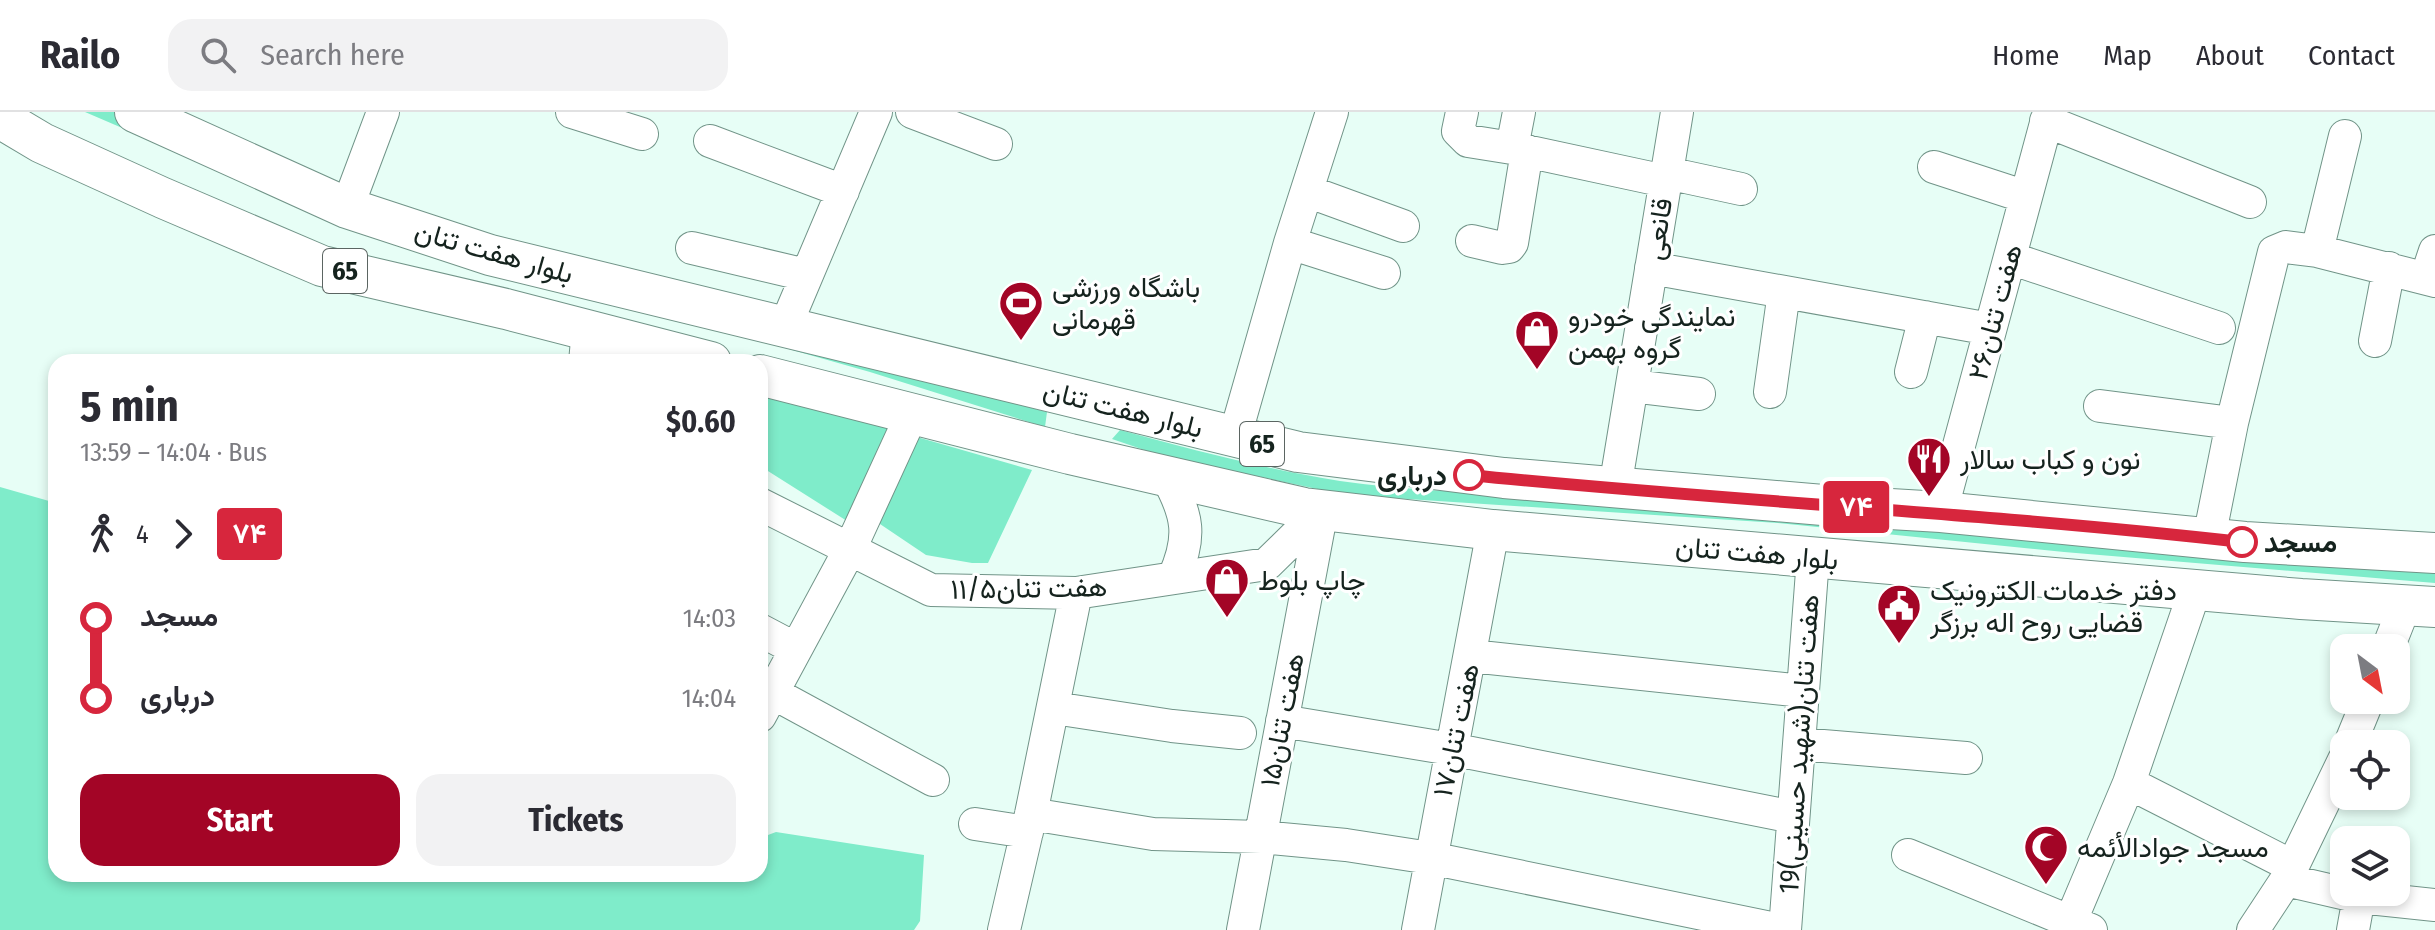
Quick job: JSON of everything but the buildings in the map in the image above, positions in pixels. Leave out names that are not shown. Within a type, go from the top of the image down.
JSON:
[{"type":"main road","name":"بلوار هفت تنان","points":[[135,112],[347,208],[490,255],[1298,452],[1375,464],[1615,488],[1941,512],[2209,538],[2435,553]]},
{"type":"main road","name":"بلوار هفت تنان","points":[[0,118],[42,143],[322,266],[587,346],[649,354]]},
{"type":"main road","name":"بلوار هفت تنان","points":[[768,377],[1070,454],[1322,510],[1493,530],[1813,558],[2420,606]]},
{"type":"main road","points":[[1070,454],[1081,399]]},
{"type":"street","points":[[347,208],[383,112]]},
{"type":"street","points":[[572,112],[642,134]]},
{"type":"street","points":[[785,327],[876,112]]},
{"type":"street","points":[[912,112],[996,144]]},
{"type":"street","points":[[1235,436],[1290,243],[1332,112]]},
{"type":"street","points":[[1462,112],[1458,131],[1468,141],[1741,189]]},
{"type":"street","points":[[1472,241],[1502,248],[1512,243],[1519,112]]},
{"type":"street","name":"قانعی","points":[[1615,488],[1677,112]]},
{"type":"street","points":[[2048,117],[2250,202]]},
{"type":"street","name":"هفت تنان۲۶","points":[[1941,512],[2048,117]]},
{"type":"street","points":[[2317,251],[2345,136]]},
{"type":"street","points":[[710,141],[843,191]]},
{"type":"street","points":[[1934,167],[2026,197]]},
{"type":"street","points":[[1307,191],[1403,226]]},
{"type":"street","points":[[1290,243],[1384,273]]},
{"type":"street","points":[[2209,538],[2232,423],[2274,252],[2286,247],[2389,268],[2432,270]]},
{"type":"street","points":[[692,248],[806,275]]},
{"type":"street","points":[[2010,258],[2219,328]]},
{"type":"street","points":[[1651,268],[1990,329]]},
{"type":"street","points":[[2375,341],[2389,268]]},
{"type":"street","points":[[1770,392],[1784,292]]},
{"type":"street","points":[[1911,372],[1925,317]]},
{"type":"street","points":[[1632,386],[1699,394]]},
{"type":"street","points":[[2100,406],[2232,423]]},
{"type":"street","points":[[768,700],[850,549],[912,414]]},
{"type":"street","points":[[1167,477],[1181,503],[1187,531],[1184,554],[1174,577]]},
{"type":"street","name":"۱۱/۵هفت تنان","points":[[768,508],[931,590],[1076,593],[1267,564],[1322,510]]},
{"type":"street","name":"هفت تنان۱۵","points":[[1243,930],[1322,510]]},
{"type":"street","name":"هفت تنان۱۷","points":[[1418,930],[1493,530]]},
{"type":"street","name":"19هفت تنان(شهید حسینی)","points":[[1783,930],[1813,558]]},
{"type":"street","points":[[1908,855],[2076,927],[2195,590]]},
{"type":"street","points":[[1004,930],[1054,708],[1076,593]]},
{"type":"street","points":[[2399,634],[2420,606]]},
{"type":"street","points":[[768,634],[796,649]]},
{"type":"street","points":[[1471,656],[1802,691]]},
{"type":"street","points":[[768,705],[933,780]]},
{"type":"street","points":[[1054,708],[1240,733]]},
{"type":"street","points":[[1282,721],[1451,749],[1793,817]]},
{"type":"street","points":[[1799,744],[1966,758]]},
{"type":"street","points":[[2129,783],[2289,873],[2330,887]]},
{"type":"street","points":[[2253,930],[2289,873],[2330,789]]},
{"type":"street","points":[[975,824],[1029,823],[1346,845],[1430,858],[1783,930]]},
{"type":"street","points":[[2410,902],[2435,905]]},
{"type":"street","points":[[2353,930],[2357,906]]},
{"type":"green space","points":[[85,112],[117,112],[943,384],[1047,412],[1045,427],[248,182]]},
{"type":"green space","points":[[768,392],[894,427],[847,521],[768,471]]},
{"type":"green space","points":[[1120,430],[1257,465],[1366,484],[1552,495],[2435,570],[2435,583],[2064,552],[1778,523],[1346,495],[1162,456],[1112,439]]},
{"type":"green space","points":[[917,437],[1032,470],[988,563],[926,555],[877,522]]},
{"type":"green space","points":[[0,487],[48,501],[48,882],[768,882],[768,835],[776,832],[924,855],[920,921],[914,930],[0,930]]},
{"type":"bus line","name":"۷۴","points":[[1469,475],[1941,512],[2242,542]]},
{"type":"place","name":"باشگاه ورزشی قهرمانی","points":[[1021,342]]},
{"type":"place","name":"نمایندگی خودرو گروه بهمن","points":[[1537,371]]},
{"type":"place","name":"درباری","points":[[1469,475]]},
{"type":"place","name":"نون و کباب سالار","points":[[1929,498]]},
{"type":"place","name":"مسجد","points":[[2242,542]]},
{"type":"place","name":"چاپ بلوط","points":[[1227,619]]},
{"type":"place","name":"دفتر خدمات الکترونیک قضایی روح اله برزگر","points":[[1899,645]]},
{"type":"place","name":"مسجد جوادالأئمه","points":[[2046,886]]}]
